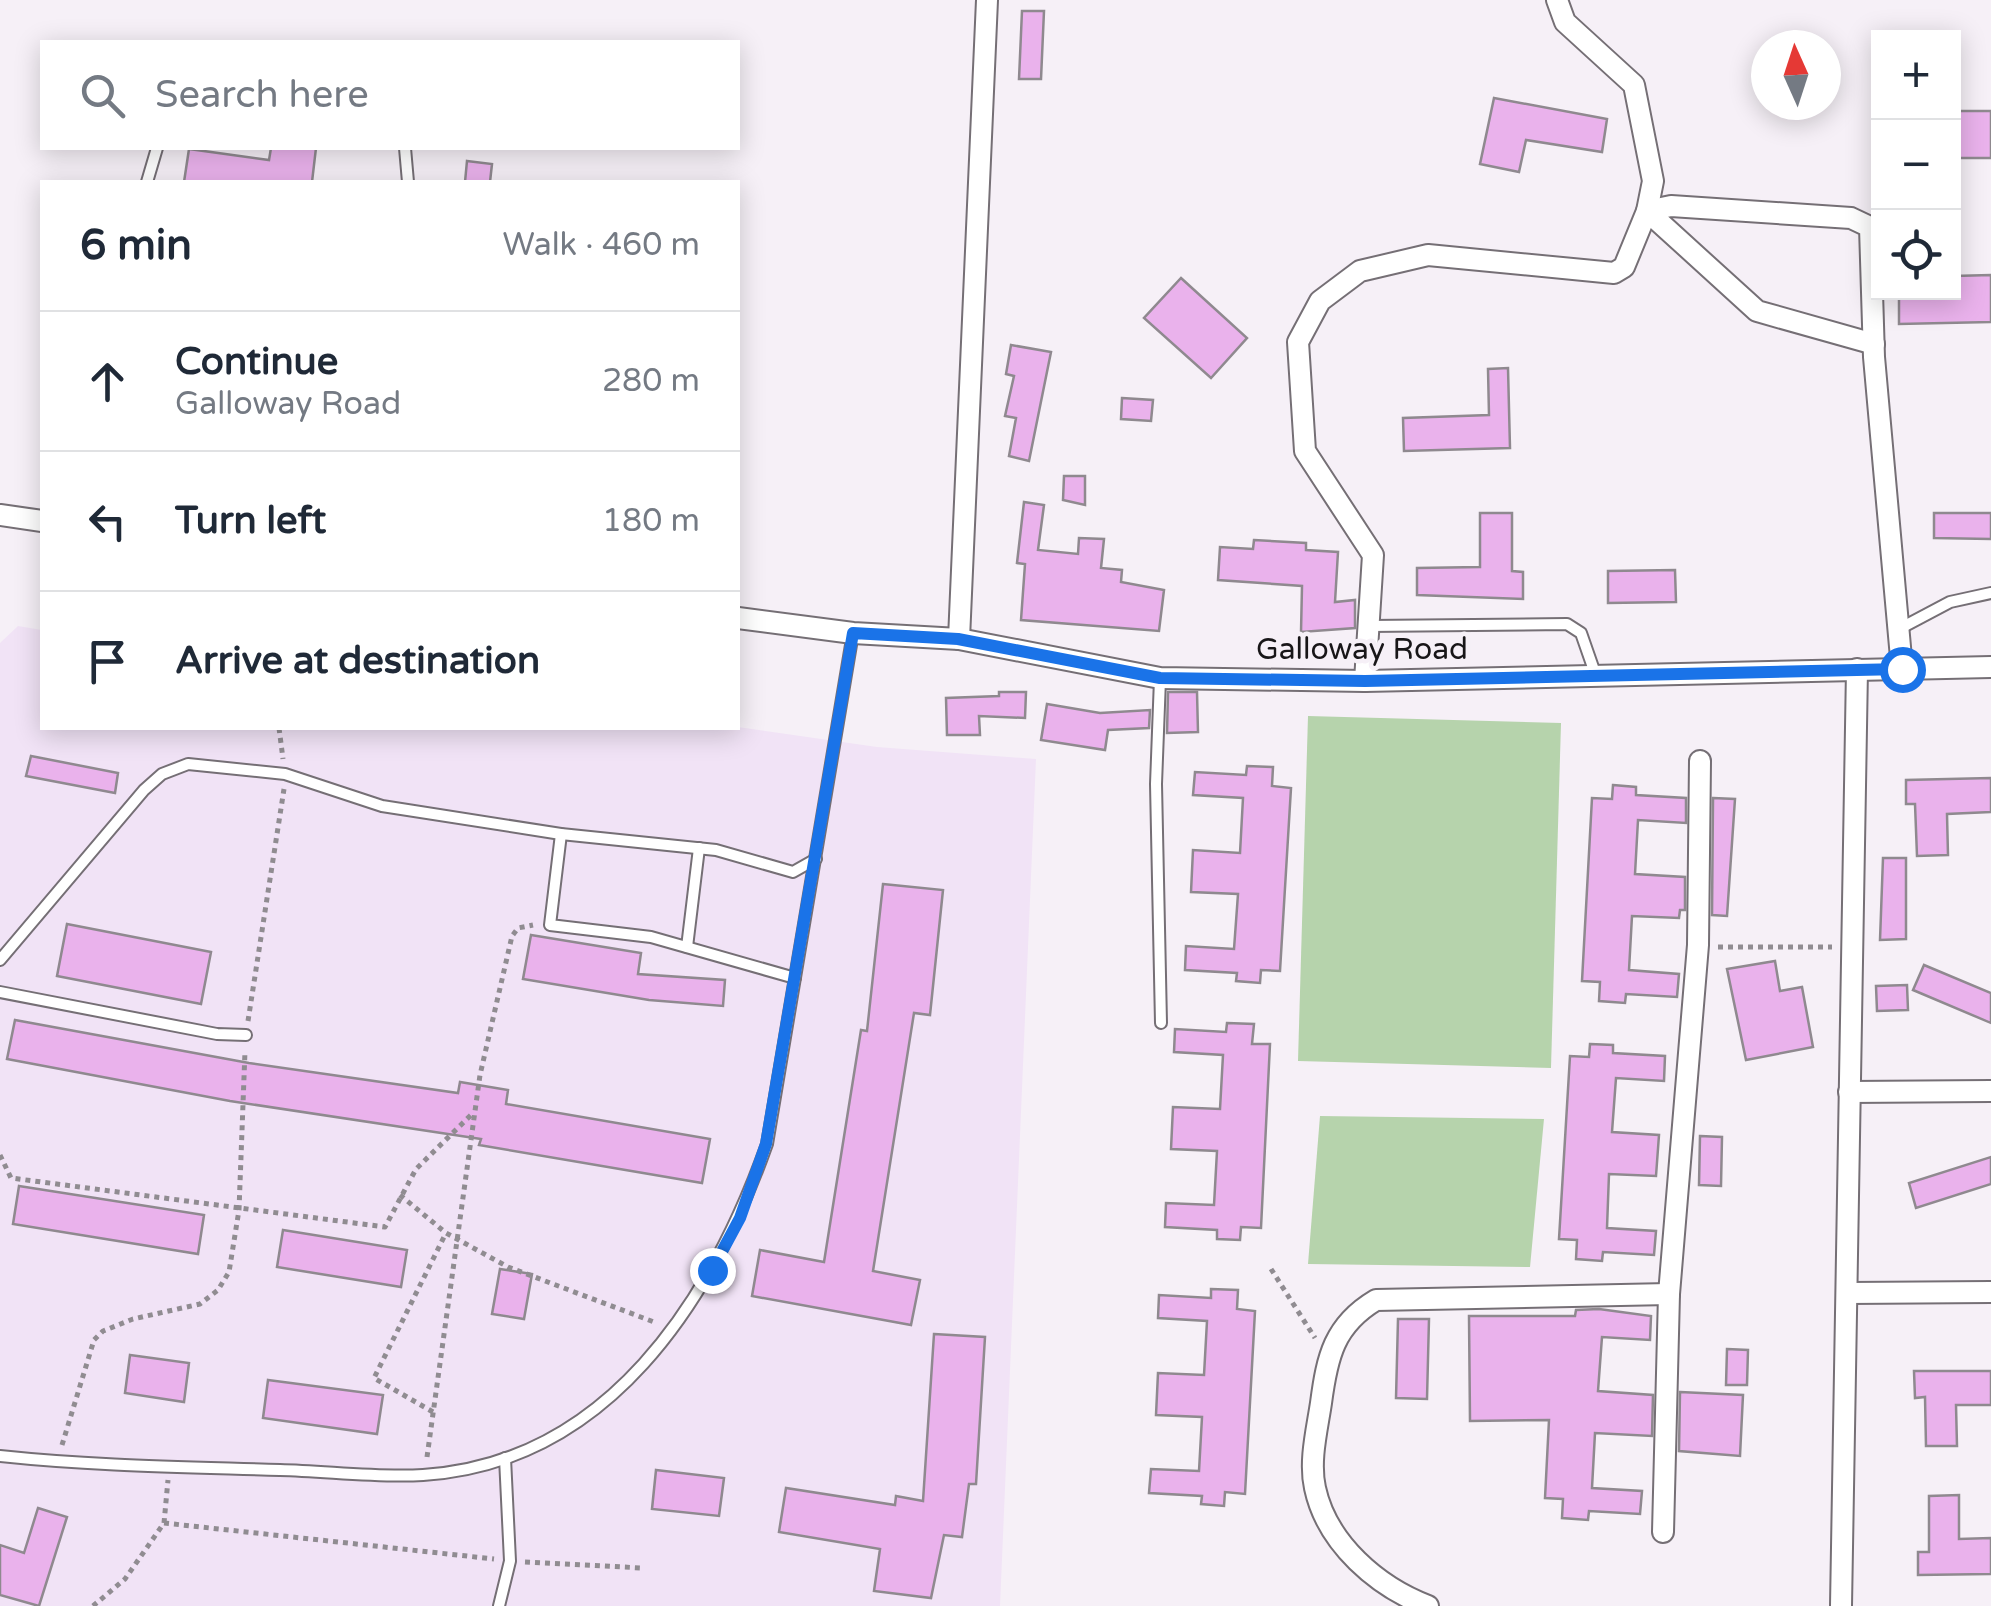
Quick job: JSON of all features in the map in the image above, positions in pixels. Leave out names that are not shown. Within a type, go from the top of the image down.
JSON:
[{"type":"street","points":[[958,639],[986,0]]},
{"type":"street","points":[[1365,681],[1373,555],[1305,452],[1298,342],[1320,301],[1360,272],[1428,255],[1614,273],[1624,266],[1648,211],[1653,181],[1634,85],[1565,22],[1557,0]]},
{"type":"street","points":[[1648,211],[1672,206],[1865,222],[1871,234],[1874,344],[1902,669]]},
{"type":"street","points":[[1648,211],[1757,312],[1874,344]]},
{"type":"street","points":[[0,515],[40,521]]},
{"type":"street","name":"Galloway Road","points":[[740,618],[853,633],[958,639],[1160,678],[1365,681],[1991,667]]},
{"type":"street","points":[[1842,1606],[1857,669]]},
{"type":"street","points":[[1663,1532],[1669,1294],[1698,944],[1700,761]]},
{"type":"street","points":[[1850,1092],[1991,1091]]},
{"type":"street","points":[[1848,1293],[1991,1292]]},
{"type":"street","points":[[1428,1606],[1394,1592],[1346,1549],[1322,1510],[1314,1485],[1314,1453],[1327,1357],[1339,1330],[1356,1312],[1376,1300],[1669,1294]]},
{"type":"lane","points":[[148,180],[156,150]]},
{"type":"lane","points":[[405,150],[408,180]]},
{"type":"lane","points":[[1898,630],[1950,602],[1991,593]]},
{"type":"lane","points":[[1368,626],[1567,624],[1582,632],[1596,676]]},
{"type":"lane","points":[[0,1456],[57,1462],[424,1475],[504,1458],[543,1443],[636,1374],[676,1330],[740,1218],[766,1144],[853,633]]},
{"type":"lane","points":[[1160,678],[1156,784],[1160,1023]]},
{"type":"lane","points":[[0,960],[162,774],[188,764],[285,774],[382,806],[561,834],[699,848],[793,872],[816,859]]},
{"type":"lane","points":[[561,834],[550,926],[628,932],[795,978]]},
{"type":"lane","points":[[687,946],[699,848]]},
{"type":"lane","points":[[0,992],[217,1034],[246,1035]]},
{"type":"lane","points":[[499,1606],[510,1561],[504,1458]]},
{"type":"path","points":[[57,1462],[94,1340],[133,1319],[200,1304],[218,1290],[235,1255],[246,1035],[285,774],[279,730]]},
{"type":"path","points":[[424,1475],[474,1112],[512,936],[528,924],[550,926]]},
{"type":"path","points":[[1698,944],[1738,950],[1850,946]]},
{"type":"path","points":[[0,1156],[12,1178],[384,1227],[416,1169],[474,1112]]},
{"type":"path","points":[[400,1195],[446,1233],[508,1267],[676,1330]]},
{"type":"path","points":[[433,1412],[374,1378],[446,1233]]},
{"type":"path","points":[[1270,1270],[1327,1357]]},
{"type":"path","points":[[93,1606],[125,1578],[164,1523],[169,1467]]},
{"type":"path","points":[[164,1523],[510,1561],[642,1568]]},
{"type":"shaded area","points":[[18,626],[40,630],[40,730],[740,727],[877,747],[1036,759],[1000,1606],[0,1606],[0,643]]},
{"type":"green space","points":[[1308,716],[1561,723],[1551,1068],[1298,1061]]},
{"type":"green space","points":[[1320,1116],[1544,1119],[1530,1267],[1308,1264]]},
{"type":"building","points":[[1022,11],[1044,11],[1041,79],[1019,79]]},
{"type":"building","points":[[1494,98],[1607,119],[1602,152],[1526,140],[1519,172],[1480,164]]},
{"type":"building","points":[[1961,111],[1991,111],[1991,158],[1961,158]]},
{"type":"building","points":[[189,150],[269,160],[271,150],[316,150],[312,180],[184,180]]},
{"type":"building","points":[[467,161],[492,164],[490,180],[465,180]]},
{"type":"building","points":[[1991,275],[1991,322],[1899,324],[1899,300],[1961,300],[1961,276]]},
{"type":"building","points":[[1181,278],[1247,338],[1211,378],[1144,318]]},
{"type":"building","points":[[1011,345],[1051,352],[1029,461],[1009,456],[1016,418],[1005,416],[1014,376],[1006,374]]},
{"type":"building","points":[[1508,368],[1510,448],[1404,451],[1403,418],[1489,415],[1488,369]]},
{"type":"building","points":[[1122,398],[1153,400],[1151,421],[1121,419]]},
{"type":"building","points":[[1064,476],[1085,476],[1085,505],[1063,500]]},
{"type":"building","points":[[1024,502],[1044,505],[1038,550],[1078,554],[1079,538],[1104,539],[1101,568],[1122,570],[1121,582],[1164,590],[1159,631],[1021,620],[1025,564],[1017,563]]},
{"type":"building","points":[[1480,513],[1512,513],[1512,571],[1523,572],[1523,599],[1417,595],[1417,568],[1480,567]]},
{"type":"building","points":[[1934,513],[1991,513],[1991,539],[1934,538]]},
{"type":"building","points":[[1254,540],[1306,543],[1306,550],[1338,552],[1335,602],[1355,600],[1355,628],[1301,632],[1302,586],[1218,580],[1220,547],[1253,549]]},
{"type":"building","points":[[1675,570],[1676,602],[1608,603],[1608,571]]},
{"type":"building","points":[[999,692],[1026,692],[1025,718],[979,716],[980,735],[947,735],[946,698],[999,696]]},
{"type":"building","points":[[1168,692],[1197,692],[1198,732],[1167,733]]},
{"type":"building","points":[[1047,704],[1100,713],[1150,710],[1149,728],[1108,730],[1105,750],[1041,740]]},
{"type":"building","points":[[31,756],[118,773],[115,793],[26,776]]},
{"type":"building","points":[[1247,766],[1273,767],[1272,786],[1291,788],[1280,971],[1261,970],[1260,983],[1236,981],[1237,973],[1185,970],[1186,946],[1234,949],[1238,894],[1191,892],[1193,850],[1240,853],[1243,798],[1193,795],[1195,772],[1246,775]]},
{"type":"building","points":[[1991,778],[1991,812],[1947,814],[1948,855],[1917,856],[1915,804],[1906,804],[1906,780]]},
{"type":"building","points":[[1613,785],[1636,787],[1636,795],[1686,798],[1686,823],[1638,820],[1635,874],[1685,877],[1685,910],[1680,910],[1679,918],[1632,916],[1629,970],[1679,974],[1677,997],[1626,994],[1625,1003],[1599,1001],[1600,982],[1582,981],[1592,798],[1612,799]]},
{"type":"building","points":[[1713,798],[1735,799],[1727,916],[1712,915]]},
{"type":"building","points":[[1883,858],[1906,858],[1906,939],[1880,940]]},
{"type":"building","points":[[883,884],[943,890],[930,1015],[914,1013],[873,1271],[920,1280],[911,1325],[752,1296],[760,1250],[824,1262],[861,1030],[867,1031]]},
{"type":"building","points":[[67,924],[211,952],[201,1004],[57,976]]},
{"type":"building","points":[[531,935],[641,953],[638,974],[725,980],[723,1006],[649,1000],[523,979]]},
{"type":"building","points":[[1775,961],[1780,991],[1802,987],[1813,1047],[1746,1060],[1727,969]]},
{"type":"building","points":[[1924,965],[1991,993],[1991,1023],[1913,990]]},
{"type":"building","points":[[1907,985],[1908,1010],[1877,1011],[1876,986]]},
{"type":"building","points":[[15,1020],[249,1063],[458,1093],[460,1082],[508,1090],[506,1104],[710,1139],[702,1183],[479,1145],[481,1139],[230,1101],[7,1059]]},
{"type":"building","points":[[1227,1023],[1254,1024],[1252,1044],[1270,1044],[1261,1228],[1241,1227],[1240,1240],[1217,1239],[1217,1230],[1165,1227],[1166,1203],[1214,1205],[1217,1151],[1171,1149],[1173,1107],[1220,1109],[1223,1055],[1174,1052],[1175,1029],[1226,1032]]},
{"type":"building","points":[[1590,1044],[1613,1045],[1613,1053],[1665,1056],[1664,1081],[1616,1078],[1612,1132],[1659,1135],[1656,1176],[1609,1174],[1607,1228],[1656,1231],[1654,1255],[1603,1252],[1602,1261],[1576,1259],[1577,1240],[1559,1239],[1570,1056],[1589,1057]]},
{"type":"building","points":[[1700,1136],[1722,1137],[1721,1186],[1699,1185]]},
{"type":"building","points":[[1991,1157],[1991,1184],[1916,1208],[1909,1183]]},
{"type":"building","points":[[19,1186],[204,1215],[198,1254],[13,1224]]},
{"type":"building","points":[[283,1230],[407,1250],[401,1287],[277,1267]]},
{"type":"building","points":[[500,1269],[532,1274],[524,1319],[492,1314]]},
{"type":"building","points":[[1211,1289],[1238,1290],[1237,1309],[1255,1311],[1245,1494],[1225,1492],[1224,1506],[1201,1504],[1202,1496],[1149,1493],[1151,1469],[1199,1471],[1202,1417],[1156,1415],[1158,1373],[1204,1375],[1207,1321],[1158,1318],[1159,1295],[1211,1298]]},
{"type":"building","points":[[1576,1310],[1651,1316],[1650,1340],[1602,1337],[1598,1391],[1653,1395],[1652,1436],[1595,1433],[1592,1488],[1642,1491],[1640,1514],[1589,1511],[1588,1520],[1562,1518],[1563,1499],[1545,1498],[1549,1420],[1470,1421],[1469,1316],[1575,1316]]},
{"type":"building","points":[[1398,1319],[1429,1319],[1427,1399],[1396,1398]]},
{"type":"building","points":[[934,1334],[985,1337],[976,1484],[969,1484],[962,1537],[944,1535],[931,1598],[874,1591],[880,1549],[779,1532],[786,1488],[895,1505],[896,1496],[923,1501]]},
{"type":"building","points":[[1727,1349],[1748,1350],[1747,1385],[1726,1385]]},
{"type":"building","points":[[130,1355],[189,1363],[184,1402],[125,1393]]},
{"type":"building","points":[[1914,1371],[1991,1371],[1991,1405],[1956,1405],[1957,1446],[1926,1446],[1925,1397],[1915,1398]]},
{"type":"building","points":[[268,1380],[383,1395],[377,1434],[263,1418]]},
{"type":"building","points":[[1680,1392],[1743,1395],[1740,1456],[1679,1451]]},
{"type":"building","points":[[656,1470],[724,1478],[719,1516],[652,1509]]},
{"type":"building","points":[[1959,1495],[1959,1539],[1991,1538],[1991,1574],[1918,1575],[1918,1552],[1929,1552],[1929,1496]]},
{"type":"building","points":[[38,1508],[67,1517],[39,1606],[0,1595],[0,1545],[24,1553]]},
{"type":"route","points":[[712,1270],[740,1218],[766,1144],[853,633],[958,639],[1090,668],[1160,678],[1365,681],[1902,669]]}]
